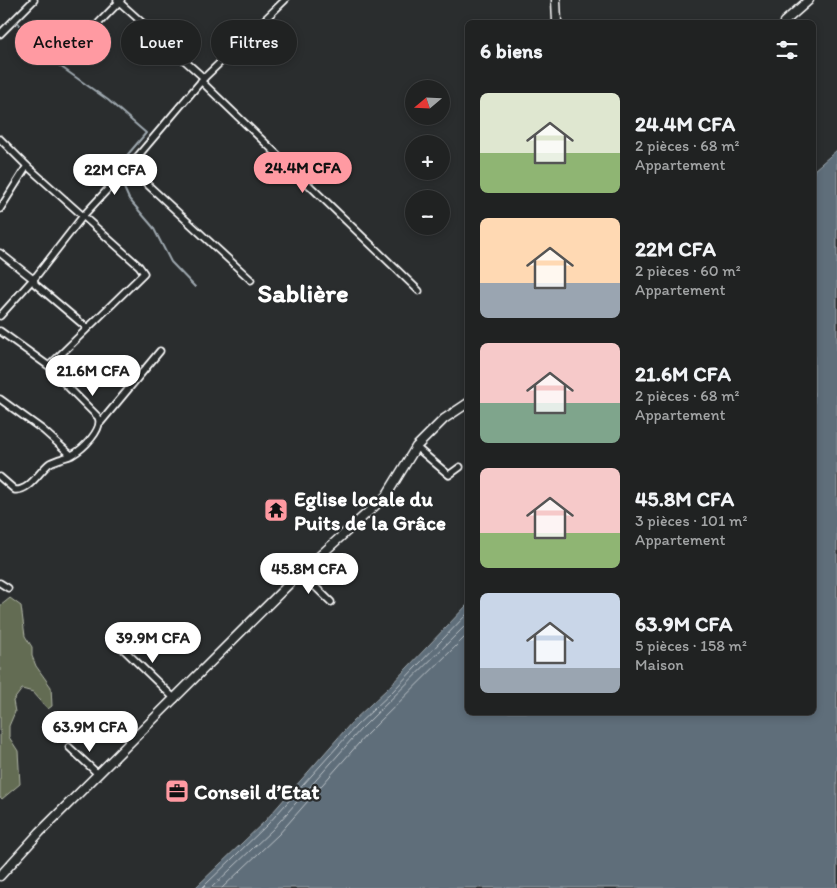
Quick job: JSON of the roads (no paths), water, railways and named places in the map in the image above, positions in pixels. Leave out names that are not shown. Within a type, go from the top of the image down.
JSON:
[{"type":"main road","points":[[556,0],[557,20]]},
{"type":"main road","points":[[786,20],[809,0]]},
{"type":"main road","points":[[0,876],[98,774],[301,573],[386,496],[416,447],[444,419],[465,405]]},
{"type":"street","points":[[0,34],[34,0]]},
{"type":"street","points":[[101,20],[119,1],[203,80],[419,291]]},
{"type":"street","points":[[0,316],[34,278],[83,216],[203,80],[282,1]]},
{"type":"street","points":[[0,139],[27,166],[139,266],[144,273],[58,356],[50,367]]},
{"type":"street","points":[[132,162],[135,173],[251,280]]},
{"type":"street","points":[[0,208],[27,166]]},
{"type":"street","points":[[0,253],[34,278],[35,284],[87,328]]},
{"type":"street","points":[[0,331],[50,367],[98,416],[101,422]]},
{"type":"street","points":[[0,477],[14,490],[20,490],[26,488],[52,462],[71,456],[94,434],[101,422],[160,351]]},
{"type":"street","points":[[0,398],[43,430],[71,456]]},
{"type":"street","points":[[416,447],[448,475],[460,467]]},
{"type":"street","points":[[301,573],[331,602]]},
{"type":"street","points":[[0,582],[8,588]]},
{"type":"street","points":[[117,643],[175,699]]},
{"type":"street","points":[[69,747],[98,774]]},
{"type":"water","points":[[837,150],[837,888],[195,888],[265,821],[352,722],[388,688],[465,607],[465,715],[816,715],[816,168]]},
{"type":"waterway","points":[[58,65],[108,100],[146,133],[118,166],[121,181],[129,199],[153,227],[171,262],[195,287]]},
{"type":"place","name":"Eglise locale du Puits de la Grâce","points":[[276,510]]},
{"type":"place","name":"Conseil d’Etat","points":[[177,791]]},
{"type":"district","name":"Sablière","points":[[303,293]]}]
